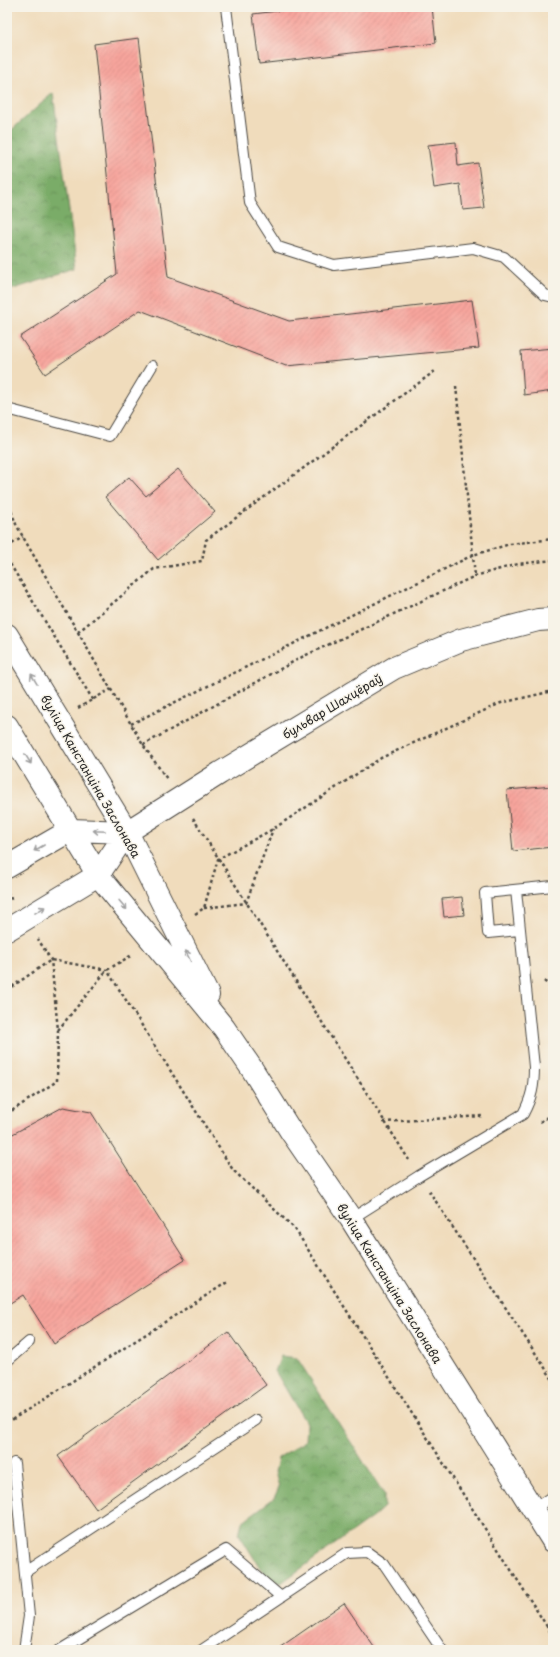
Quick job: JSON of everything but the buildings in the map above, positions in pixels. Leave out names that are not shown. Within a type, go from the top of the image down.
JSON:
[{"type":"main road","name":"бульвар Шахцёраў","points":[[127,832],[394,668],[462,640],[538,620],[553,618]]},
{"type":"main road","name":"вуліца Канстанціна Заслонава","points":[[7,635],[127,832],[224,1028]]},
{"type":"main road","name":"вуліца Канстанціна Заслонава","points":[[7,726],[98,875],[224,1028],[351,1219],[532,1510],[553,1541]]},
{"type":"main road","points":[[7,867],[71,830],[127,832]]},
{"type":"main road","points":[[7,930],[98,875],[127,832]]},
{"type":"lane","points":[[226,7],[250,203],[278,247],[334,265],[473,248],[504,257],[545,295],[553,297]]},
{"type":"lane","points":[[7,409],[110,436],[152,366]]},
{"type":"lane","points":[[520,930],[488,933],[485,893],[553,886]]},
{"type":"lane","points":[[351,1219],[419,1176],[523,1114],[529,1104],[533,1093],[534,1067],[516,890]]},
{"type":"lane","points":[[7,1361],[29,1342]]},
{"type":"lane","points":[[25,1572],[256,1420]]},
{"type":"lane","points":[[14,1463],[29,1616],[24,1650]]},
{"type":"lane","points":[[532,1510],[553,1496]]},
{"type":"lane","points":[[60,1650],[226,1550],[282,1597]]},
{"type":"lane","points":[[202,1650],[347,1554],[368,1552],[384,1564],[442,1650]]},
{"type":"path","points":[[78,632],[154,569],[202,561],[206,540],[434,371]]},
{"type":"path","points":[[456,386],[474,576]]},
{"type":"path","points":[[7,500],[16,524],[23,537],[143,745],[181,798],[383,1122],[553,1380]]},
{"type":"path","points":[[7,547],[23,537]]},
{"type":"path","points":[[131,724],[473,555],[510,544],[553,539]]},
{"type":"path","points":[[7,559],[93,700]]},
{"type":"path","points":[[143,745],[302,657],[474,576],[518,564],[553,560]]},
{"type":"path","points":[[218,859],[273,828],[381,758],[502,703],[553,691]]},
{"type":"path","points":[[246,903],[273,828]]},
{"type":"path","points":[[204,908],[246,903]]},
{"type":"path","points":[[7,1114],[57,1081],[58,1030],[51,960]]},
{"type":"path","points":[[7,990],[51,960],[107,970],[233,1170],[294,1229],[553,1636]]},
{"type":"path","points":[[58,1030],[107,970]]},
{"type":"path","points":[[383,1122],[484,1116]]},
{"type":"path","points":[[7,1423],[229,1281]]},
{"type":"green space","points":[[53,93],[77,269],[7,291],[7,134]]},
{"type":"green space","points":[[281,1356],[297,1358],[384,1494],[384,1507],[373,1517],[281,1583],[267,1579],[239,1534],[242,1522],[274,1498],[279,1487],[275,1472],[278,1458],[305,1441],[306,1423],[275,1371]]}]
